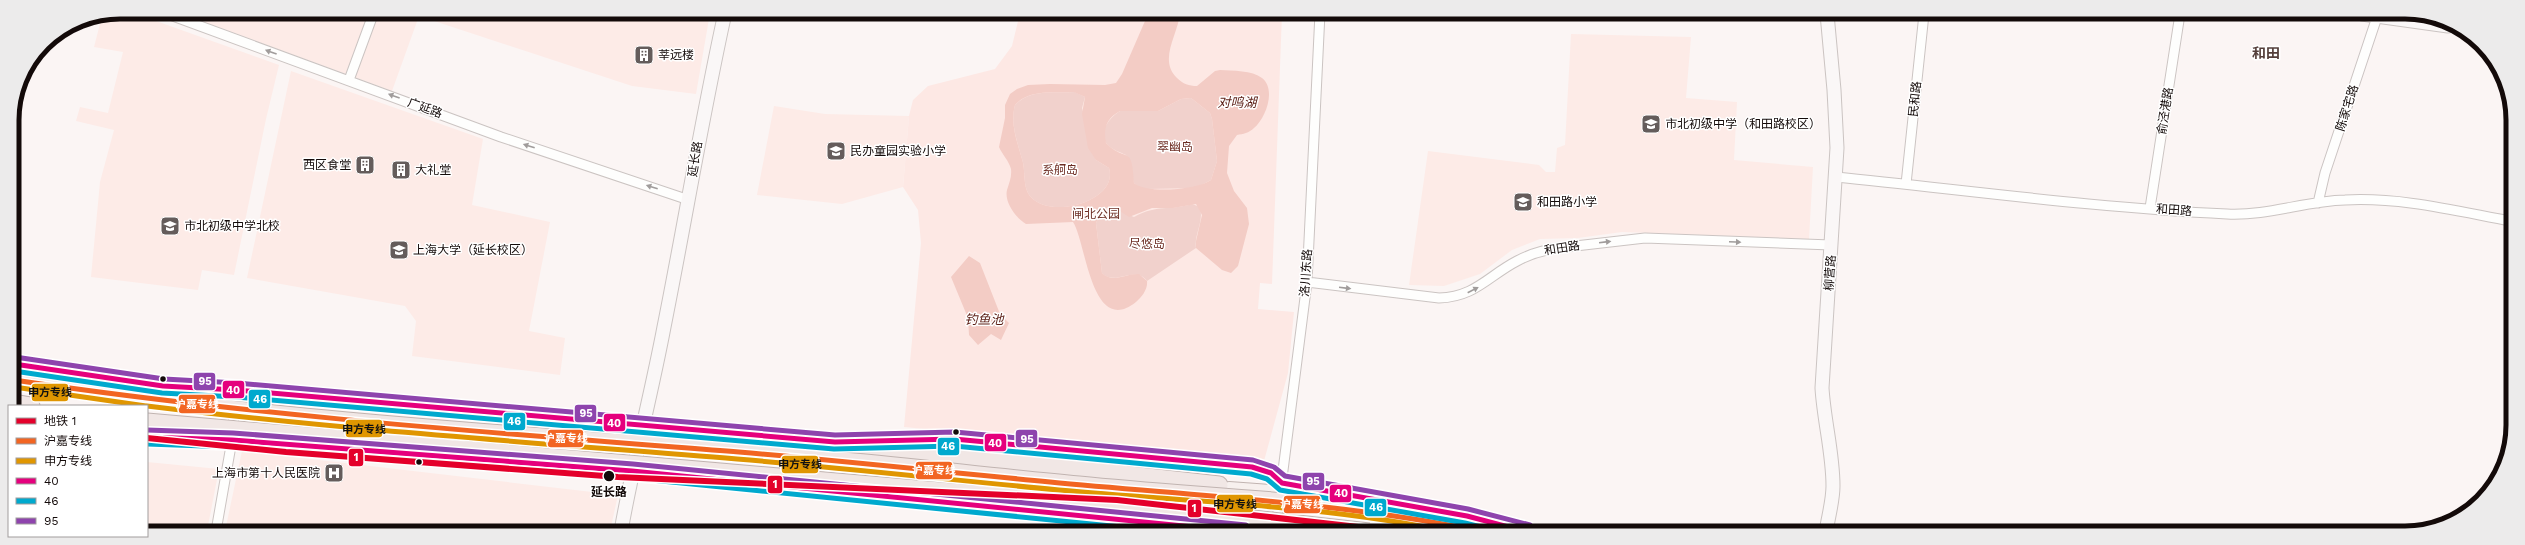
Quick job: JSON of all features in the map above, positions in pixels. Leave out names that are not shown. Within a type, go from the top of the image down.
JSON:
[{"type":"highway","points":[[19,381],[118,397],[481,433],[844,461],[1086,486],[1307,502]]},
{"type":"highway","points":[[148,422],[1235,516],[1319,526]]},
{"type":"highway","points":[[835,442],[1220,485],[1307,502],[1418,517],[1458,526]]},
{"type":"main road","name":"延长路","points":[[622,526],[632,471],[639,450],[644,426],[689,200],[700,131],[724,19]]},
{"type":"main road","name":"柳营路","points":[[1827,19],[1836,116],[1836,177],[1822,388],[1824,415],[1830,449],[1833,488],[1827,526]]},
{"type":"main road","points":[[2403,19],[2438,24]]},
{"type":"main road","points":[[19,365],[163,386],[236,390],[835,442],[954,439],[1087,450],[1252,467],[1271,473],[1282,483],[1467,516],[1505,526]]},
{"type":"main road","points":[[148,437],[232,440],[632,471],[1185,526]]},
{"type":"main road","points":[[835,442],[941,466],[1270,492],[1282,483]]},
{"type":"street","name":"广延路","points":[[181,19],[508,139],[689,200]]},
{"type":"street","points":[[349,80],[371,19]]},
{"type":"street","name":"洛川东路","points":[[1277,526],[1306,282],[1320,19]]},
{"type":"street","name":"民和路","points":[[1906,184],[1923,19]]},
{"type":"street","name":"俞泾港路","points":[[2150,208],[2179,19]]},
{"type":"street","name":"陈家宅路","points":[[2318,203],[2325,173],[2377,19]]},
{"type":"street","name":"和田路","points":[[1836,177],[2150,208],[2240,214],[2268,212],[2318,203],[2352,200],[2418,203],[2506,220]]},
{"type":"street","name":"和田路","points":[[1306,282],[1439,298],[1452,298],[1479,287],[1517,261],[1544,250],[1558,248],[1645,238],[1831,245]]},
{"type":"street","points":[[217,526],[232,440],[236,390]]},
{"type":"shaded area","points":[[120,19],[151,19],[279,65],[266,119],[234,275],[202,270],[198,290],[91,277],[100,182],[114,130],[76,121],[80,107],[108,113],[123,52],[94,47],[101,21]]},
{"type":"shaded area","points":[[196,19],[418,19],[392,91]]},
{"type":"shaded area","points":[[428,19],[709,19],[696,94],[632,86]]},
{"type":"shaded area","name":"市北初级中学（和田路校区）","points":[[1571,34],[1691,37],[1686,98],[1737,102],[1734,160],[1813,167],[1809,239],[1622,232],[1578,238],[1540,239],[1512,250],[1480,274],[1444,286],[1409,285],[1428,151],[1539,165],[1546,172],[1555,172],[1557,148],[1565,145]]},
{"type":"shaded area","name":"上海大学（延长校区）","points":[[291,71],[483,139],[472,205],[550,222],[529,331],[565,338],[560,375],[412,356],[416,321],[405,306],[247,278]]},
{"type":"shaded area","name":"民办童园实验小学","points":[[774,106],[825,114],[909,116],[903,187],[842,204],[757,195]]},
{"type":"shaded area","name":"上海市第十人民医院","points":[[242,451],[618,495],[611,526],[226,526]]},
{"type":"shaded area","points":[[148,462],[219,469],[208,526],[148,526]]},
{"type":"green space","name":"闸北公园","points":[[1019,19],[1282,19],[1272,284],[1260,283],[1258,309],[1294,312],[1288,373],[1264,461],[904,427],[921,243],[918,210],[903,187],[909,116],[913,100],[928,86],[995,69],[1012,46]]},
{"type":"green space","name":"系舸岛","points":[[1075,92],[1085,97],[1082,108],[1096,160],[1109,168],[1109,180],[1104,190],[1094,198],[1081,204],[1067,207],[1053,207],[1041,204],[1031,197],[1026,189],[1023,163],[1016,139],[1013,118],[1015,105],[1028,96],[1035,94]]},
{"type":"green space","name":"翠幽岛","points":[[1191,98],[1210,113],[1212,119],[1217,161],[1211,180],[1196,188],[1147,189],[1139,187],[1134,183],[1126,155],[1111,148],[1104,140],[1103,135],[1106,126],[1112,117],[1120,111],[1158,111],[1181,99]]},
{"type":"green space","name":"尽悠岛","points":[[1192,204],[1200,207],[1201,212],[1196,238],[1196,248],[1147,281],[1142,276],[1137,275],[1113,278],[1107,277],[1102,273],[1096,223],[1101,212],[1112,208],[1134,217],[1150,210]]},
{"type":"water","name":"对鸣湖","points":[[1179,19],[1169,55],[1169,63],[1172,71],[1182,82],[1197,86],[1215,71],[1248,72],[1262,78],[1269,90],[1269,97],[1268,104],[1258,124],[1250,131],[1237,135],[1229,146],[1227,173],[1234,191],[1247,208],[1249,224],[1238,266],[1231,273],[1222,270],[1196,248],[1196,241],[1202,215],[1196,204],[1173,208],[1152,208],[1129,217],[1118,210],[1106,208],[1101,212],[1096,223],[1102,273],[1111,278],[1139,274],[1147,281],[1146,290],[1140,298],[1136,302],[1121,310],[1109,307],[1100,298],[1092,283],[1078,232],[1073,222],[1026,224],[1018,218],[1007,200],[1007,190],[1011,177],[1011,169],[999,147],[1005,118],[1005,105],[1010,94],[1017,89],[1028,85],[1105,85],[1116,83],[1122,74],[1145,21]],"holes":[[[1050,92],[1074,92],[1085,97],[1082,114],[1088,148],[1096,160],[1109,168],[1109,180],[1104,190],[1094,198],[1081,204],[1067,207],[1053,207],[1041,204],[1031,197],[1026,189],[1023,163],[1013,119],[1015,105],[1027,96]],[[1191,98],[1210,113],[1217,161],[1211,180],[1195,186],[1160,190],[1140,186],[1134,183],[1130,158],[1113,149],[1106,143],[1105,133],[1107,124],[1109,120],[1120,111],[1158,111],[1181,99]]]},
{"type":"water","name":"钓鱼池","points":[[969,256],[980,263],[1000,314],[1009,323],[1001,340],[991,334],[978,345],[969,335],[968,318],[951,277]]},
{"type":"metro line","name":"1","points":[[148,438],[286,452],[618,477],[1117,500],[1349,526]]},
{"type":"transit line","name":"95","points":[[19,358],[164,379],[237,383],[835,435],[955,432],[1253,460],[1274,467],[1285,476],[1468,509],[1530,525]]},
{"type":"transit line","name":"40","points":[[19,365],[163,386],[236,390],[835,442],[954,439],[1252,467],[1271,473],[1282,483],[1467,516],[1505,526]]},
{"type":"transit line","name":"46","points":[[19,372],[162,393],[236,397],[834,449],[954,446],[1251,474],[1267,479],[1280,490],[1477,526]]},
{"type":"transit line","name":"沪嘉专线","points":[[19,381],[104,393],[285,414],[557,438],[739,452],[1268,501],[1377,514],[1453,526]]},
{"type":"transit line","name":"申方专线","points":[[19,388],[139,405]]},
{"type":"transit line","name":"申方专线","points":[[148,406],[221,415],[368,429],[818,466],[1059,490],[1256,505],[1354,516],[1419,526]]},
{"type":"transit line","name":"95","points":[[148,430],[233,433],[633,464],[1246,525]]},
{"type":"transit line","name":"40","points":[[148,437],[232,440],[632,471],[1184,526]]},
{"type":"transit line","name":"46","points":[[148,444],[232,447],[631,478],[1112,526]]},
{"type":"place","name":"莘远楼","points":[[644,55]]},
{"type":"place","name":"市北初级中学（和田路校区）","points":[[1651,124]]},
{"type":"place","name":"民办童园实验小学","points":[[836,151]]},
{"type":"place","name":"西区食堂","points":[[365,165]]},
{"type":"place","name":"大礼堂","points":[[401,170]]},
{"type":"place","name":"和田路小学","points":[[1523,202]]},
{"type":"place","name":"市北初级中学北校","points":[[170,226]]},
{"type":"place","name":"上海大学（延长校区）","points":[[399,250]]},
{"type":"place","name":"上海市第十人民医院","points":[[334,473]]},
{"type":"place","name":"延长路","points":[[609,476]]},
{"type":"district","name":"和田","points":[[2266,53]]}]
